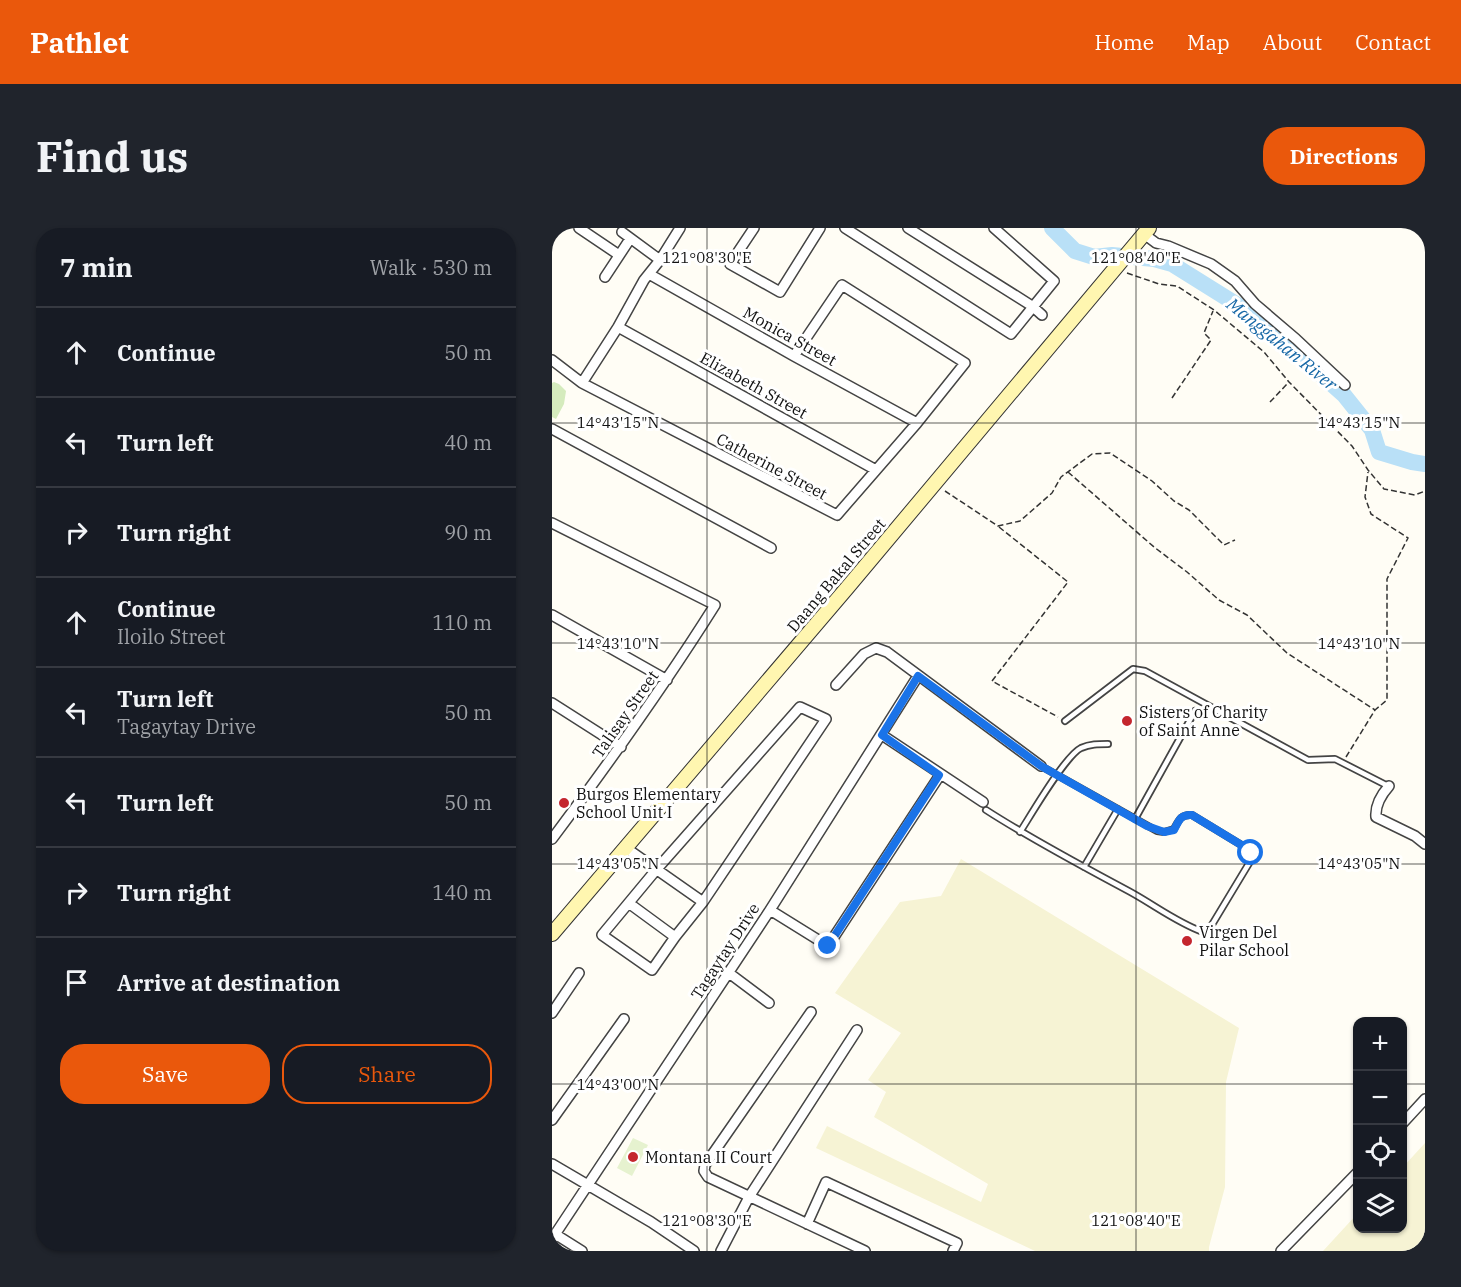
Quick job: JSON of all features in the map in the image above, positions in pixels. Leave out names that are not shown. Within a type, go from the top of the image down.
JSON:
[{"type":"street","points":[[579,228],[619,255]]},
{"type":"street","points":[[582,383],[680,228]]},
{"type":"street","points":[[754,228],[730,264],[780,292],[820,228]]},
{"type":"street","points":[[845,228],[1011,334],[1054,281],[994,228]]},
{"type":"street","points":[[908,228],[1032,306],[1042,315]]},
{"type":"street","points":[[622,232],[660,260]]},
{"type":"street","points":[[1145,233],[1156,243],[1211,264],[1235,281],[1255,304],[1345,385]]},
{"type":"street","name":"Daang Bakal Street","points":[[552,934],[1145,233]]},
{"type":"street","points":[[604,277],[630,239]]},
{"type":"street","name":"Monica Street","points":[[649,274],[917,423]]},
{"type":"street","name":"Catherine Street","points":[[552,360],[582,383],[834,515],[839,514],[965,363],[842,285],[794,356]]},
{"type":"street","name":"Elizabeth Street","points":[[618,327],[876,470]]},
{"type":"street","points":[[552,429],[771,548]]},
{"type":"street","name":"Talisay Street","points":[[552,523],[715,605],[621,747],[552,839]]},
{"type":"street","points":[[552,615],[667,680]]},
{"type":"street","points":[[836,685],[864,654],[876,648],[887,652],[1041,766]]},
{"type":"street","name":"Tagaytay Drive","points":[[554,1237],[729,974],[918,676]]},
{"type":"street","points":[[553,706],[621,747]]},
{"type":"street","points":[[800,707],[826,719],[704,902],[652,970],[602,935],[656,870],[800,707]]},
{"type":"street","points":[[882,735],[985,806]]},
{"type":"street","points":[[770,910],[828,946],[939,775]]},
{"type":"street","points":[[1389,786],[1380,798],[1376,817],[1415,836],[1425,844]]},
{"type":"street","points":[[626,848],[704,902]]},
{"type":"street","points":[[630,904],[675,937]]},
{"type":"street","points":[[552,1013],[579,973]]},
{"type":"street","points":[[729,974],[769,1003]]},
{"type":"street","points":[[811,1012],[705,1165],[704,1171],[708,1177],[865,1251]]},
{"type":"street","points":[[552,1120],[624,1019]]},
{"type":"street","points":[[721,1251],[749,1197],[858,1030]]},
{"type":"street","points":[[1407,1119],[1425,1099]]},
{"type":"street","points":[[552,1164],[651,1222],[694,1251]]},
{"type":"street","points":[[1281,1251],[1353,1177]]},
{"type":"street","points":[[807,1224],[826,1182],[957,1243],[953,1251]]},
{"type":"street","points":[[554,1237],[582,1251]]},
{"type":"lane","points":[[1065,721],[1133,669],[1145,671],[1308,760],[1335,759],[1389,786]]},
{"type":"lane","points":[[1135,819],[1195,711]]},
{"type":"lane","points":[[1020,832],[1056,775],[1078,749],[1092,744],[1108,744]]},
{"type":"lane","points":[[985,806],[1020,832],[1154,905],[1186,925],[1203,932],[1210,928],[1251,860],[1251,853],[1248,849],[1192,815],[1185,814],[1180,818],[1174,830],[1164,832],[1147,826],[1041,766]]},
{"type":"lane","points":[[1083,867],[1118,809]]},
{"type":"path","points":[[1113,269],[1159,284],[1177,286],[1214,310],[1264,352],[1288,382],[1352,446],[1384,489],[1415,495],[1425,491]]},
{"type":"path","points":[[1172,398],[1211,340],[1204,333],[1214,310]]},
{"type":"path","points":[[1270,402],[1288,382]]},
{"type":"path","points":[[998,526],[1020,521],[1052,493],[1061,477],[1092,454],[1110,453],[1189,510],[1224,544],[1235,540]]},
{"type":"path","points":[[1342,763],[1375,710],[1387,700],[1387,579],[1408,538],[1371,514],[1365,497],[1368,470]]},
{"type":"path","points":[[1068,472],[1219,600],[1247,615],[1287,653],[1375,710]]},
{"type":"path","points":[[935,484],[998,526],[1068,582],[992,681],[1065,721]]},
{"type":"shaded area","points":[[961,859],[1239,1028],[1226,1082],[1225,1187],[1209,1251],[1035,1251],[816,1148],[827,1126],[981,1202],[988,1184],[874,1117],[886,1092],[868,1080],[901,1033],[835,993],[900,902],[941,896]]},
{"type":"shaded area","points":[[1425,1143],[1425,1251],[1323,1251],[1353,1218],[1353,1233],[1407,1233],[1407,1163]]},
{"type":"green space","points":[[554,382],[566,391],[564,404],[556,419],[552,417],[552,383]]},
{"type":"green space","name":"Montana II Court","points":[[633,1138],[648,1145],[632,1176],[617,1168]]},
{"type":"waterway","name":"Manggahan River","points":[[1052,228],[1075,251],[1094,257],[1112,255],[1154,259],[1172,264],[1236,304],[1281,339],[1344,395],[1372,430],[1379,452],[1425,464]]},
{"type":"place","name":"Sisters of Charity of Saint Anne","points":[[1127,721]]},
{"type":"place","name":"Burgos Elementary School Unit I","points":[[564,803]]},
{"type":"place","name":"Virgen Del Pilar School","points":[[1187,941]]},
{"type":"place","name":"Montana II Court","points":[[633,1157]]},
{"type":"route","points":[[828,946],[939,775],[882,735],[918,676],[1041,766],[1147,826],[1157,831],[1174,830],[1180,818],[1185,814],[1192,815],[1251,853]]}]
